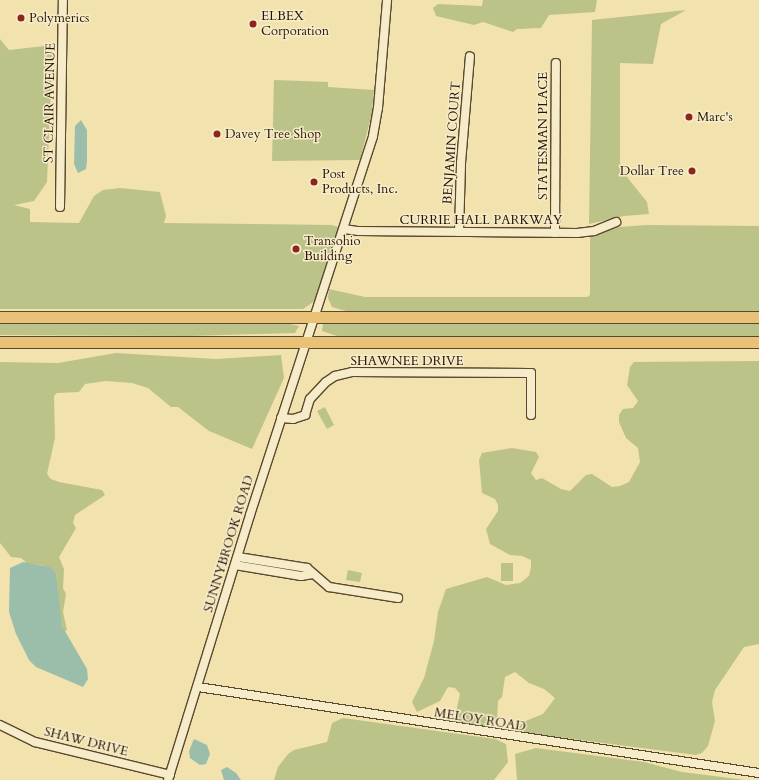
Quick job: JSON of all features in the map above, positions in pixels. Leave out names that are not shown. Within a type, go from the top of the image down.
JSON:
[{"type":"main road","points":[[0,317],[759,317]]},
{"type":"main road","points":[[0,342],[759,342]]},
{"type":"street","name":"ST CLAIR AVENUE","points":[[60,207],[63,0]]},
{"type":"street","name":"SUNNYBROOK ROAD","points":[[169,777],[281,418],[344,229],[376,124],[387,0]]},
{"type":"street","name":"BENJAMIN COURT","points":[[459,232],[460,163],[470,56]]},
{"type":"street","name":"STATESMAN PLACE","points":[[555,233],[556,64]]},
{"type":"street","name":"CURRIE HALL PARKWAY","points":[[344,229],[359,232],[588,233],[616,222]]},
{"type":"street","name":"SHAWNEE DRIVE","points":[[281,418],[296,419],[305,415],[316,392],[330,379],[343,373],[531,373],[531,414]]},
{"type":"street","points":[[238,556],[302,567],[314,574],[329,587],[398,598]]},
{"type":"street","points":[[235,565],[301,576],[314,574]]},
{"type":"street","name":"MELOY ROAD","points":[[198,687],[759,774]]},
{"type":"street","name":"SHAW DRIVE","points":[[0,725],[35,742],[169,777]]},
{"type":"green space","points":[[483,0],[597,0],[595,12],[549,15],[541,28],[517,29],[513,32],[483,22],[474,25],[436,16],[433,8],[438,4],[482,6]]},
{"type":"green space","points":[[686,10],[661,24],[653,64],[620,63],[620,163],[623,172],[647,202],[649,214],[624,216],[589,224],[592,20]]},
{"type":"green space","points":[[0,39],[9,50],[53,45],[47,182],[34,201],[14,205],[30,209],[30,222],[79,223],[94,196],[103,190],[120,188],[160,192],[166,216],[164,223],[331,225],[339,227],[316,300],[303,309],[0,309]]},
{"type":"green space","points":[[274,80],[328,82],[328,87],[374,90],[372,113],[360,160],[272,161]]},
{"type":"green space","points":[[647,225],[759,226],[759,312],[346,311],[332,307],[328,298],[329,289],[365,297],[587,297],[590,295],[590,237],[619,227]]},
{"type":"green space","points":[[0,320],[276,321],[299,326],[295,333],[189,336],[0,335]]},
{"type":"green space","points":[[440,321],[759,322],[759,337],[337,336],[322,331],[323,324]]},
{"type":"green space","points":[[116,353],[216,359],[281,355],[284,378],[252,449],[209,431],[178,407],[171,407],[148,388],[132,383],[106,381],[85,384],[79,392],[57,393],[54,396],[55,438],[47,474],[51,479],[59,482],[102,490],[105,495],[75,515],[73,523],[76,528],[59,557],[64,569],[63,588],[66,594],[63,612],[67,630],[64,632],[60,617],[56,573],[42,565],[28,564],[21,558],[11,557],[0,543],[0,362],[58,363]]},
{"type":"green space","points":[[759,361],[759,644],[744,647],[715,690],[712,702],[715,721],[708,746],[702,753],[696,755],[526,733],[518,728],[523,722],[543,714],[555,698],[544,689],[529,683],[515,672],[505,677],[502,697],[498,701],[497,721],[491,729],[454,721],[460,694],[455,688],[448,687],[440,701],[417,712],[412,702],[424,678],[434,641],[438,612],[446,589],[487,577],[506,585],[520,583],[529,576],[531,560],[522,556],[510,555],[490,544],[486,529],[498,511],[498,505],[495,499],[482,493],[479,460],[482,453],[512,448],[536,452],[539,457],[531,473],[536,480],[542,478],[561,489],[570,491],[586,475],[592,474],[612,487],[620,486],[629,482],[640,462],[638,448],[626,438],[619,422],[619,415],[623,409],[633,408],[638,401],[627,385],[630,367],[634,362]]},
{"type":"green space","points":[[325,407],[334,425],[327,429],[317,411]]},
{"type":"green space","points":[[501,563],[513,563],[513,581],[501,581]]},
{"type":"green space","points":[[348,570],[362,573],[360,582],[346,580]]},
{"type":"green space","points":[[343,718],[495,739],[506,744],[508,762],[494,780],[274,780],[278,767],[288,754],[294,750],[327,742],[332,723]]},
{"type":"green space","points":[[536,748],[644,762],[682,772],[746,780],[517,780],[515,754]]},
{"type":"shaded area","points":[[81,120],[87,130],[87,161],[86,169],[78,173],[74,164],[75,126]]},
{"type":"shaded area","points":[[23,562],[50,567],[56,573],[62,626],[87,669],[88,679],[83,687],[36,667],[29,660],[16,634],[9,612],[10,568]]},
{"type":"shaded area","points":[[194,739],[207,745],[210,754],[206,764],[200,765],[190,758],[189,751]]},
{"type":"shaded area","points":[[227,767],[236,773],[241,780],[224,780],[221,770]]},
{"type":"place","name":"Polymerics","points":[[21,18]]},
{"type":"place","name":"ELBEX Corporation","points":[[253,24]]},
{"type":"place","name":"Marc's","points":[[689,117]]},
{"type":"place","name":"Davey Tree Shop","points":[[217,134]]},
{"type":"place","name":"Dollar Tree","points":[[692,171]]},
{"type":"place","name":"Post Products, Inc.","points":[[314,182]]},
{"type":"place","name":"Transohio Building","points":[[296,249]]}]
